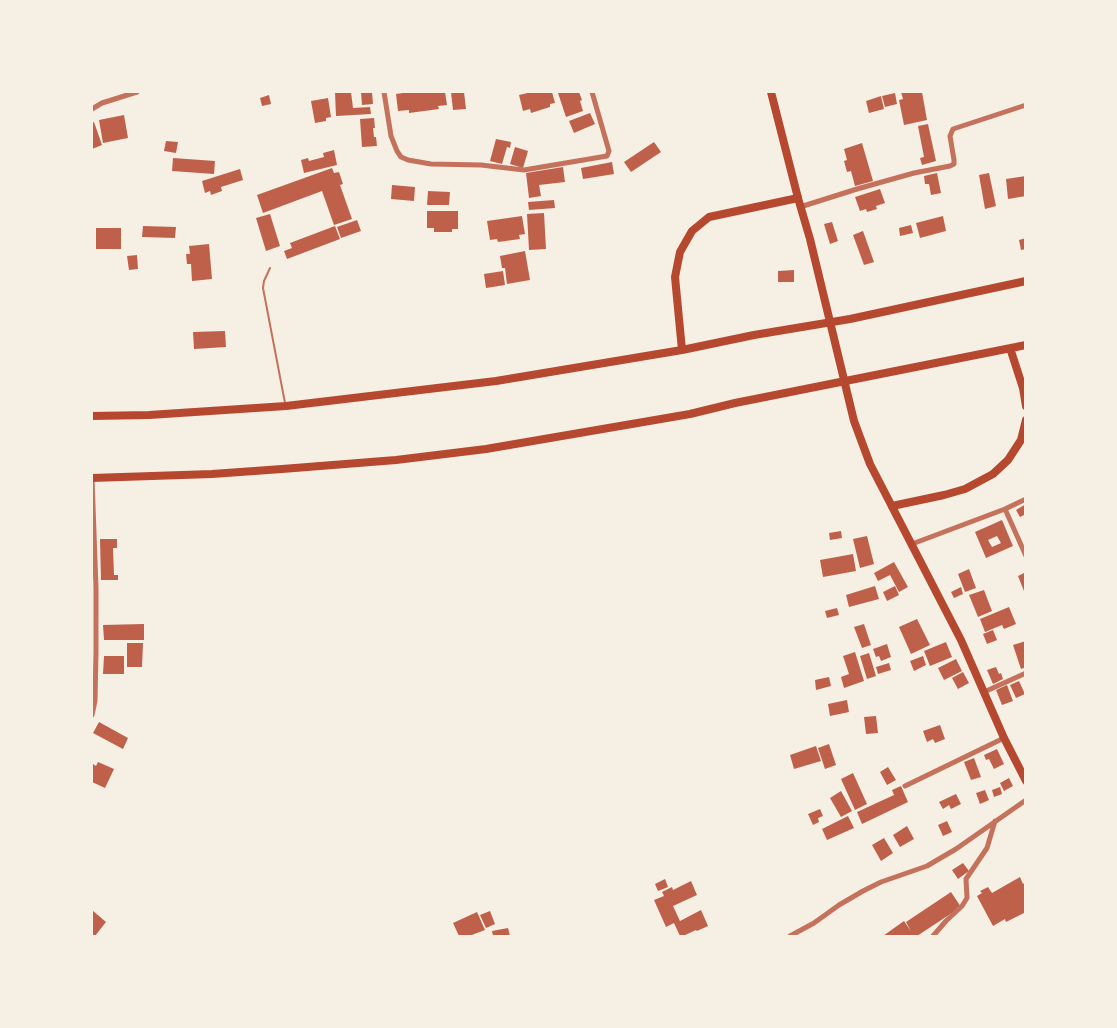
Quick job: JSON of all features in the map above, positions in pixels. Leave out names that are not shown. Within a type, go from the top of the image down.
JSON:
[{"type":"highway","points":[[682,350],[675,277],[680,252],[692,231],[709,217],[799,202]]},
{"type":"highway","points":[[92,416],[149,415],[286,406],[496,381],[682,350],[1026,281]]},
{"type":"highway","points":[[92,478],[212,474],[443,455],[668,418],[1026,345]]},
{"type":"highway","points":[[1010,348],[1023,388],[1026,406]]},
{"type":"highway","points":[[892,506],[966,489],[993,474],[1008,460],[1021,440],[1026,420]]},
{"type":"main road","points":[[771,92],[810,239],[854,421],[870,465],[961,640],[1004,738],[1026,781]]},
{"type":"street","points":[[92,109],[102,103],[137,92]]},
{"type":"street","points":[[384,92],[391,136],[401,157],[431,164],[481,165],[524,170],[607,156],[609,151],[592,92]]},
{"type":"street","points":[[799,202],[950,166],[954,164],[950,136],[953,129],[1026,105]]},
{"type":"street","points":[[92,478],[96,652],[95,701],[92,715]]},
{"type":"street","points":[[912,544],[1026,499]]},
{"type":"street","points":[[1005,509],[1022,540],[1026,556]]},
{"type":"street","points":[[984,692],[1026,673]]},
{"type":"street","points":[[905,786],[1004,738]]},
{"type":"street","points":[[790,936],[863,891],[927,866],[956,849],[1026,800]]},
{"type":"street","points":[[933,936],[967,898],[966,879],[987,848],[995,821]]},
{"type":"lane","points":[[270,268],[263,288],[286,406]]},
{"type":"building","points":[[335,92],[351,92],[353,108],[370,107],[371,114],[336,116]]},
{"type":"building","points":[[361,92],[372,92],[373,104],[362,105]]},
{"type":"building","points":[[445,92],[447,105],[438,106],[439,109],[409,113],[409,110],[398,111],[396,94]]},
{"type":"building","points":[[451,92],[464,92],[466,109],[453,110]]},
{"type":"building","points":[[532,92],[552,92],[555,103],[531,113],[530,109],[523,111],[519,95]]},
{"type":"building","points":[[579,92],[583,111],[566,117],[558,93]]},
{"type":"building","points":[[901,92],[922,92],[927,120],[904,125],[899,100],[903,99]]},
{"type":"building","points":[[895,93],[897,104],[885,107],[882,96]]},
{"type":"building","points":[[269,95],[271,104],[262,106],[260,98]]},
{"type":"building","points":[[881,96],[884,109],[869,113],[866,101]]},
{"type":"building","points":[[328,98],[331,117],[326,118],[326,121],[315,123],[311,101]]},
{"type":"building","points":[[590,113],[595,124],[574,133],[569,121]]},
{"type":"building","points":[[124,115],[128,138],[103,143],[99,120]]},
{"type":"building","points":[[374,118],[375,128],[373,128],[377,146],[362,147],[360,119]]},
{"type":"building","points":[[94,122],[102,145],[92,149],[92,123]]},
{"type":"building","points":[[928,124],[936,161],[922,165],[920,158],[924,157],[918,126]]},
{"type":"building","points":[[496,139],[511,142],[510,148],[507,147],[502,164],[490,161]]},
{"type":"building","points":[[166,141],[178,142],[176,153],[164,151]]},
{"type":"building","points":[[654,142],[661,152],[631,172],[624,162]]},
{"type":"building","points":[[862,143],[873,181],[855,186],[851,171],[847,172],[844,149]]},
{"type":"building","points":[[515,147],[528,151],[523,168],[510,164]]},
{"type":"building","points":[[334,150],[337,165],[304,173],[301,160],[308,158],[309,161],[324,157],[323,153]]},
{"type":"building","points":[[173,158],[215,161],[214,174],[172,171]]},
{"type":"building","points":[[612,162],[614,174],[583,179],[581,168]]},
{"type":"building","points":[[563,167],[565,182],[539,185],[541,196],[529,198],[526,173]]},
{"type":"building","points":[[332,168],[334,173],[339,172],[343,184],[340,185],[352,219],[334,225],[322,191],[263,213],[257,195]]},
{"type":"building","points":[[240,169],[243,180],[221,187],[222,191],[211,195],[210,191],[205,193],[202,181]]},
{"type":"building","points":[[937,173],[941,193],[931,195],[929,184],[925,184],[924,176]]},
{"type":"building","points":[[989,173],[996,206],[985,209],[979,175]]},
{"type":"building","points":[[1026,176],[1026,196],[1008,199],[1006,179]]},
{"type":"building","points":[[392,185],[415,187],[414,201],[391,199]]},
{"type":"building","points":[[880,189],[885,203],[876,206],[877,209],[867,212],[866,209],[860,211],[855,197]]},
{"type":"building","points":[[428,191],[450,192],[449,205],[427,205]]},
{"type":"building","points":[[554,200],[555,208],[529,210],[528,202]]},
{"type":"building","points":[[427,211],[458,211],[458,229],[452,229],[452,232],[434,232],[434,228],[427,228]]},
{"type":"building","points":[[544,213],[546,249],[529,250],[527,214]]},
{"type":"building","points":[[270,214],[280,246],[266,251],[256,218]]},
{"type":"building","points":[[522,216],[525,234],[519,235],[520,239],[498,242],[497,239],[490,240],[487,221]]},
{"type":"building","points":[[943,216],[946,231],[920,238],[916,223]]},
{"type":"building","points":[[357,220],[361,231],[341,238],[337,227]]},
{"type":"building","points":[[832,222],[838,241],[830,244],[824,224]]},
{"type":"building","points":[[911,225],[913,233],[900,236],[899,228]]},
{"type":"building","points":[[143,226],[176,227],[175,238],[142,237]]},
{"type":"building","points":[[335,226],[340,239],[287,259],[284,251],[292,248],[290,243]]},
{"type":"building","points":[[96,228],[121,228],[121,249],[96,249]]},
{"type":"building","points":[[863,231],[874,262],[864,265],[853,235]]},
{"type":"building","points":[[1026,238],[1026,249],[1021,250],[1019,240]]},
{"type":"building","points":[[209,244],[212,279],[192,281],[191,264],[187,264],[186,254],[190,254],[189,246]]},
{"type":"building","points":[[525,251],[530,280],[507,284],[505,268],[502,268],[500,256]]},
{"type":"building","points":[[137,255],[138,269],[129,270],[127,256]]},
{"type":"building","points":[[794,270],[794,282],[778,282],[778,271]]},
{"type":"building","points":[[503,271],[505,285],[486,288],[484,274]]},
{"type":"building","points":[[225,331],[226,347],[194,349],[193,332]]},
{"type":"building","points":[[1026,504],[1026,514],[1020,517],[1016,510]]},
{"type":"building","points":[[1002,520],[1013,546],[986,558],[975,532]],"holes":[[[997,536],[1001,543],[992,547],[988,540]]]},
{"type":"building","points":[[841,531],[842,538],[830,540],[829,533]]},
{"type":"building","points":[[867,536],[874,564],[860,568],[853,539]]},
{"type":"building","points":[[100,539],[117,539],[117,548],[113,548],[114,575],[118,575],[118,580],[101,580]]},
{"type":"building","points":[[853,554],[856,571],[823,577],[820,560]]},
{"type":"building","points":[[894,562],[908,587],[899,592],[890,575],[878,581],[874,573]]},
{"type":"building","points":[[969,569],[976,588],[965,592],[958,574]]},
{"type":"building","points":[[1026,572],[1026,596],[1018,576]]},
{"type":"building","points":[[875,586],[879,599],[849,607],[846,595]]},
{"type":"building","points":[[895,586],[899,595],[887,601],[883,592]]},
{"type":"building","points":[[961,587],[963,594],[954,598],[951,592]]},
{"type":"building","points":[[984,590],[992,611],[978,617],[969,595]]},
{"type":"building","points":[[1009,607],[1016,624],[1004,629],[1002,625],[985,632],[980,619]]},
{"type":"building","points":[[837,608],[839,615],[827,618],[825,611]]},
{"type":"building","points":[[917,619],[930,645],[911,654],[899,627]]},
{"type":"building","points":[[144,624],[144,640],[104,640],[103,625]]},
{"type":"building","points":[[864,624],[871,645],[862,648],[854,627]]},
{"type":"building","points":[[993,630],[997,640],[987,644],[983,634]]},
{"type":"building","points":[[1026,641],[1026,667],[1021,669],[1013,645]]},
{"type":"building","points":[[946,642],[952,657],[930,666],[924,651]]},
{"type":"building","points":[[127,643],[143,643],[142,667],[127,667]]},
{"type":"building","points":[[887,644],[891,657],[881,661],[879,656],[876,657],[873,649]]},
{"type":"building","points":[[855,652],[864,681],[844,688],[841,677],[849,674],[843,656]]},
{"type":"building","points":[[869,653],[876,676],[867,679],[860,656]]},
{"type":"building","points":[[104,656],[124,656],[124,674],[103,674]]},
{"type":"building","points":[[923,656],[926,665],[914,671],[910,661]]},
{"type":"building","points":[[956,659],[962,671],[944,680],[938,668]]},
{"type":"building","points":[[889,663],[891,670],[878,674],[876,667]]},
{"type":"building","points":[[996,667],[1003,679],[993,684],[987,670]]},
{"type":"building","points":[[963,672],[969,683],[958,689],[952,678]]},
{"type":"building","points":[[829,677],[831,686],[816,690],[815,680]]},
{"type":"building","points":[[1019,681],[1025,694],[1016,698],[1010,685]]},
{"type":"building","points":[[1007,685],[1013,701],[1002,705],[996,690]]},
{"type":"building","points":[[847,700],[849,712],[830,716],[828,704]]},
{"type":"building","points":[[876,716],[878,733],[866,734],[864,717]]},
{"type":"building","points":[[99,722],[128,738],[123,749],[93,733]]},
{"type":"building","points":[[940,725],[945,739],[935,743],[933,739],[927,742],[923,731]]},
{"type":"building","points":[[829,744],[836,765],[825,769],[818,748]]},
{"type":"building","points":[[816,746],[821,761],[794,769],[790,755]]},
{"type":"building","points":[[997,749],[1004,764],[994,769],[984,755]]},
{"type":"building","points":[[974,758],[981,777],[971,780],[964,762]]},
{"type":"building","points":[[98,762],[114,769],[105,788],[92,782],[92,766],[93,764],[96,766]]},
{"type":"building","points":[[888,767],[896,780],[887,785],[880,772]]},
{"type":"building","points":[[853,773],[867,804],[855,810],[841,779]]},
{"type":"building","points":[[1009,778],[1013,786],[1004,791],[1000,783]]},
{"type":"building","points":[[901,786],[908,802],[862,824],[857,812],[894,795],[892,790]]},
{"type":"building","points":[[1000,787],[1002,794],[994,797],[992,790]]},
{"type":"building","points":[[985,790],[989,800],[980,804],[976,793]]},
{"type":"building","points":[[841,791],[852,811],[841,817],[830,798]]},
{"type":"building","points":[[956,794],[961,804],[951,809],[949,805],[943,809],[939,802]]},
{"type":"building","points":[[820,809],[823,816],[818,818],[819,822],[813,825],[808,814]]},
{"type":"building","points":[[848,816],[854,828],[827,840],[822,829]]},
{"type":"building","points":[[947,821],[952,832],[943,836],[938,825]]},
{"type":"building","points":[[907,826],[914,839],[900,847],[893,835]]},
{"type":"building","points":[[884,838],[893,853],[881,861],[872,845]]},
{"type":"building","points":[[963,863],[969,871],[958,879],[952,870]]},
{"type":"building","points":[[1020,877],[1023,884],[1026,882],[1026,912],[993,926],[977,896],[982,893],[980,891],[988,887],[992,893]]},
{"type":"building","points":[[665,879],[668,887],[658,891],[655,884]]},
{"type":"building","points":[[691,881],[697,895],[673,906],[680,921],[701,910],[708,926],[680,936],[674,923],[666,927],[654,900],[664,896],[662,892],[672,887],[673,890]]},
{"type":"building","points":[[951,892],[961,907],[917,936],[883,936],[904,921],[911,931],[906,922]]},
{"type":"building","points":[[92,910],[106,922],[95,936],[92,935]]},
{"type":"building","points":[[490,911],[495,924],[486,928],[480,915]]},
{"type":"building","points":[[477,912],[485,930],[469,936],[459,936],[453,923]]},
{"type":"building","points":[[508,928],[510,936],[493,936],[492,931]]}]
